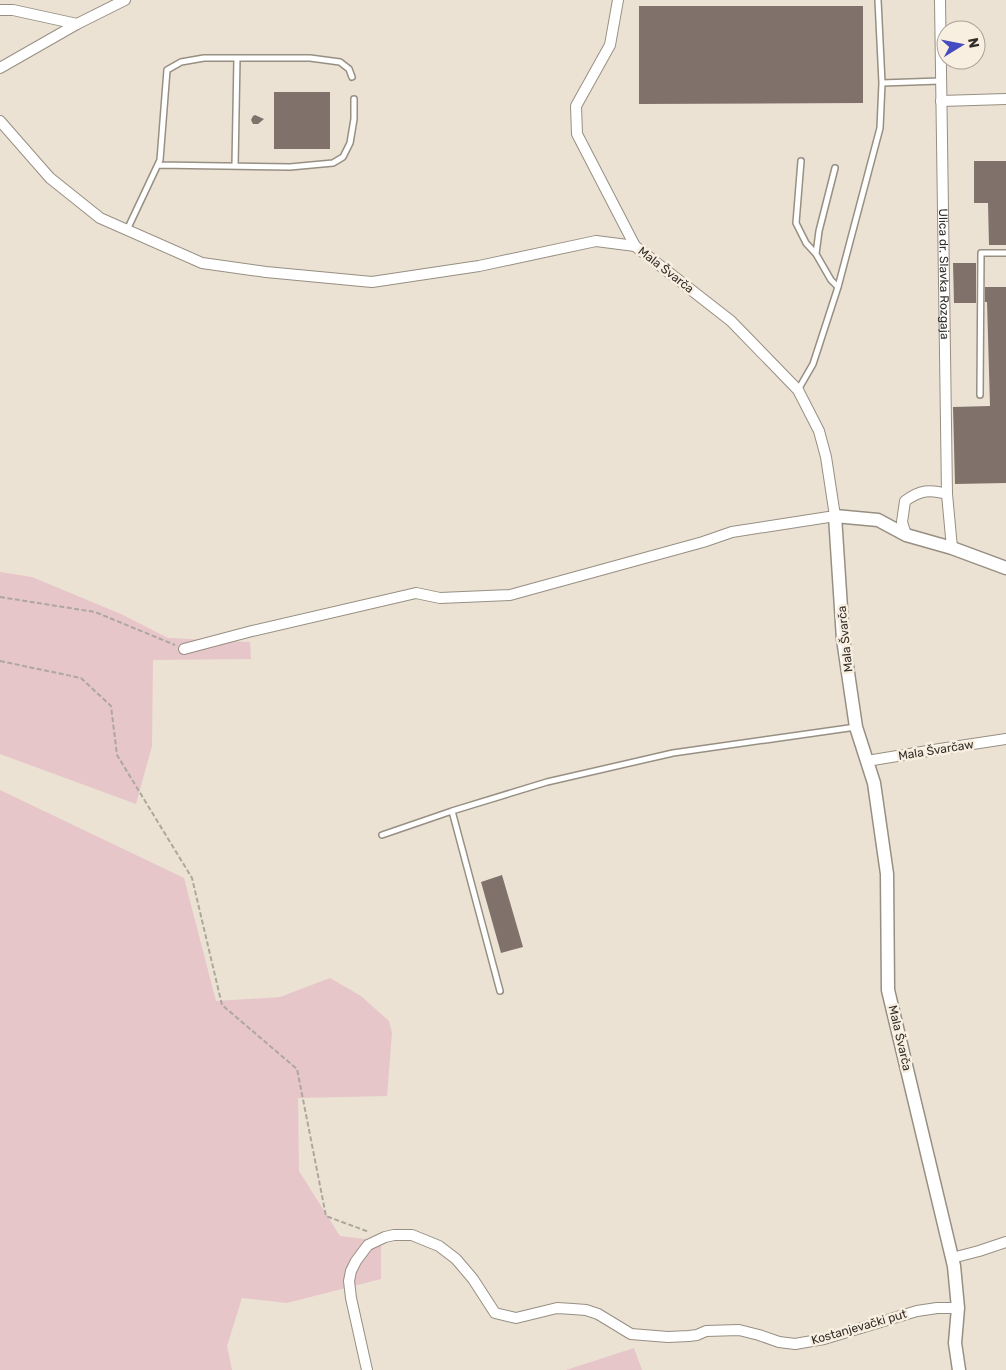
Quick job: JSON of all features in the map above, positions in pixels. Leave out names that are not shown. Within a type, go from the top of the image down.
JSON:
[{"type":"street","points":[[0,68],[77,24],[125,0]]},
{"type":"street","name":"Mala Švarča","points":[[618,0],[610,45],[576,106],[577,134],[635,246],[731,321],[798,390],[819,431],[826,456],[835,516],[843,639],[856,727],[874,783],[887,874],[888,990],[954,1266],[958,1308],[955,1343],[959,1370]]},
{"type":"street","name":"Ulica dr. Slavka Rozgaja","points":[[940,0],[948,494],[952,548]]},
{"type":"street","points":[[0,10],[13,10],[77,24]]},
{"type":"street","points":[[941,101],[1006,99]]},
{"type":"street","points":[[0,122],[50,178],[100,218],[202,262],[266,272],[372,282],[479,266],[596,241],[635,246]]},
{"type":"street","points":[[906,535],[902,522],[905,501],[914,494],[923,491],[938,491],[948,494]]},
{"type":"street","points":[[184,649],[252,631],[416,593],[440,598],[510,595],[732,532],[835,516],[878,520],[906,535],[952,548],[1006,568]]},
{"type":"street","name":"Mala Švarčaw","points":[[867,761],[1006,739]]},
{"type":"street","name":"Kostanjevački put","points":[[366,1370],[351,1298],[349,1281],[351,1271],[368,1246],[385,1237],[394,1235],[412,1235],[439,1246],[456,1259],[473,1279],[496,1313],[516,1318],[557,1308],[586,1310],[598,1314],[631,1334],[668,1337],[697,1335],[706,1331],[739,1330],[779,1342],[795,1344],[824,1340],[917,1310],[958,1308]]},
{"type":"street","points":[[952,1258],[979,1252],[1006,1242]]},
{"type":"lane","points":[[798,390],[813,364],[838,287],[880,128],[882,83],[878,0]]},
{"type":"lane","points":[[127,230],[160,160],[167,70],[181,62],[204,58],[310,58],[340,62],[350,69],[352,77]]},
{"type":"lane","points":[[235,166],[237,58]]},
{"type":"lane","points":[[882,83],[940,81]]},
{"type":"lane","points":[[158,165],[290,167],[334,163],[343,157],[350,143],[354,119],[354,99]]},
{"type":"lane","points":[[801,161],[796,224],[806,243],[816,254],[831,280],[838,287]]},
{"type":"lane","points":[[816,254],[819,231],[835,168]]},
{"type":"lane","points":[[980,395],[981,253],[1006,253]]},
{"type":"lane","points":[[382,835],[547,782],[673,753],[856,727]]},
{"type":"lane","points":[[452,811],[500,991]]},
{"type":"path","points":[[0,597],[95,612],[184,649]]},
{"type":"path","points":[[0,661],[80,678],[111,706],[117,755],[192,878],[222,1006],[297,1069],[326,1216],[385,1237]]},
{"type":"shaded area","points":[[0,572],[32,577],[121,614],[168,638],[250,642],[251,659],[153,660],[152,746],[136,804],[0,754]]},
{"type":"shaded area","points":[[0,790],[184,878],[216,1001],[280,997],[330,978],[361,996],[389,1021],[392,1033],[387,1096],[298,1098],[299,1171],[340,1236],[381,1241],[381,1279],[287,1303],[242,1298],[227,1346],[232,1370],[0,1370]]},
{"type":"shaded area","points":[[634,1348],[642,1370],[566,1370]]},
{"type":"building","points":[[639,6],[863,6],[863,103],[639,104]]},
{"type":"building","points":[[274,92],[330,92],[330,149],[274,149]]},
{"type":"building","points":[[255,115],[264,119],[258,124],[253,124],[251,120]]},
{"type":"building","points":[[974,161],[1006,161],[1006,245],[989,245],[988,203],[974,203]]},
{"type":"building","points":[[953,263],[976,263],[976,303],[954,303]]},
{"type":"building","points":[[985,287],[1006,287],[1006,483],[955,484],[953,407],[990,406]]},
{"type":"building","points":[[502,875],[523,947],[501,953],[481,882]]}]
